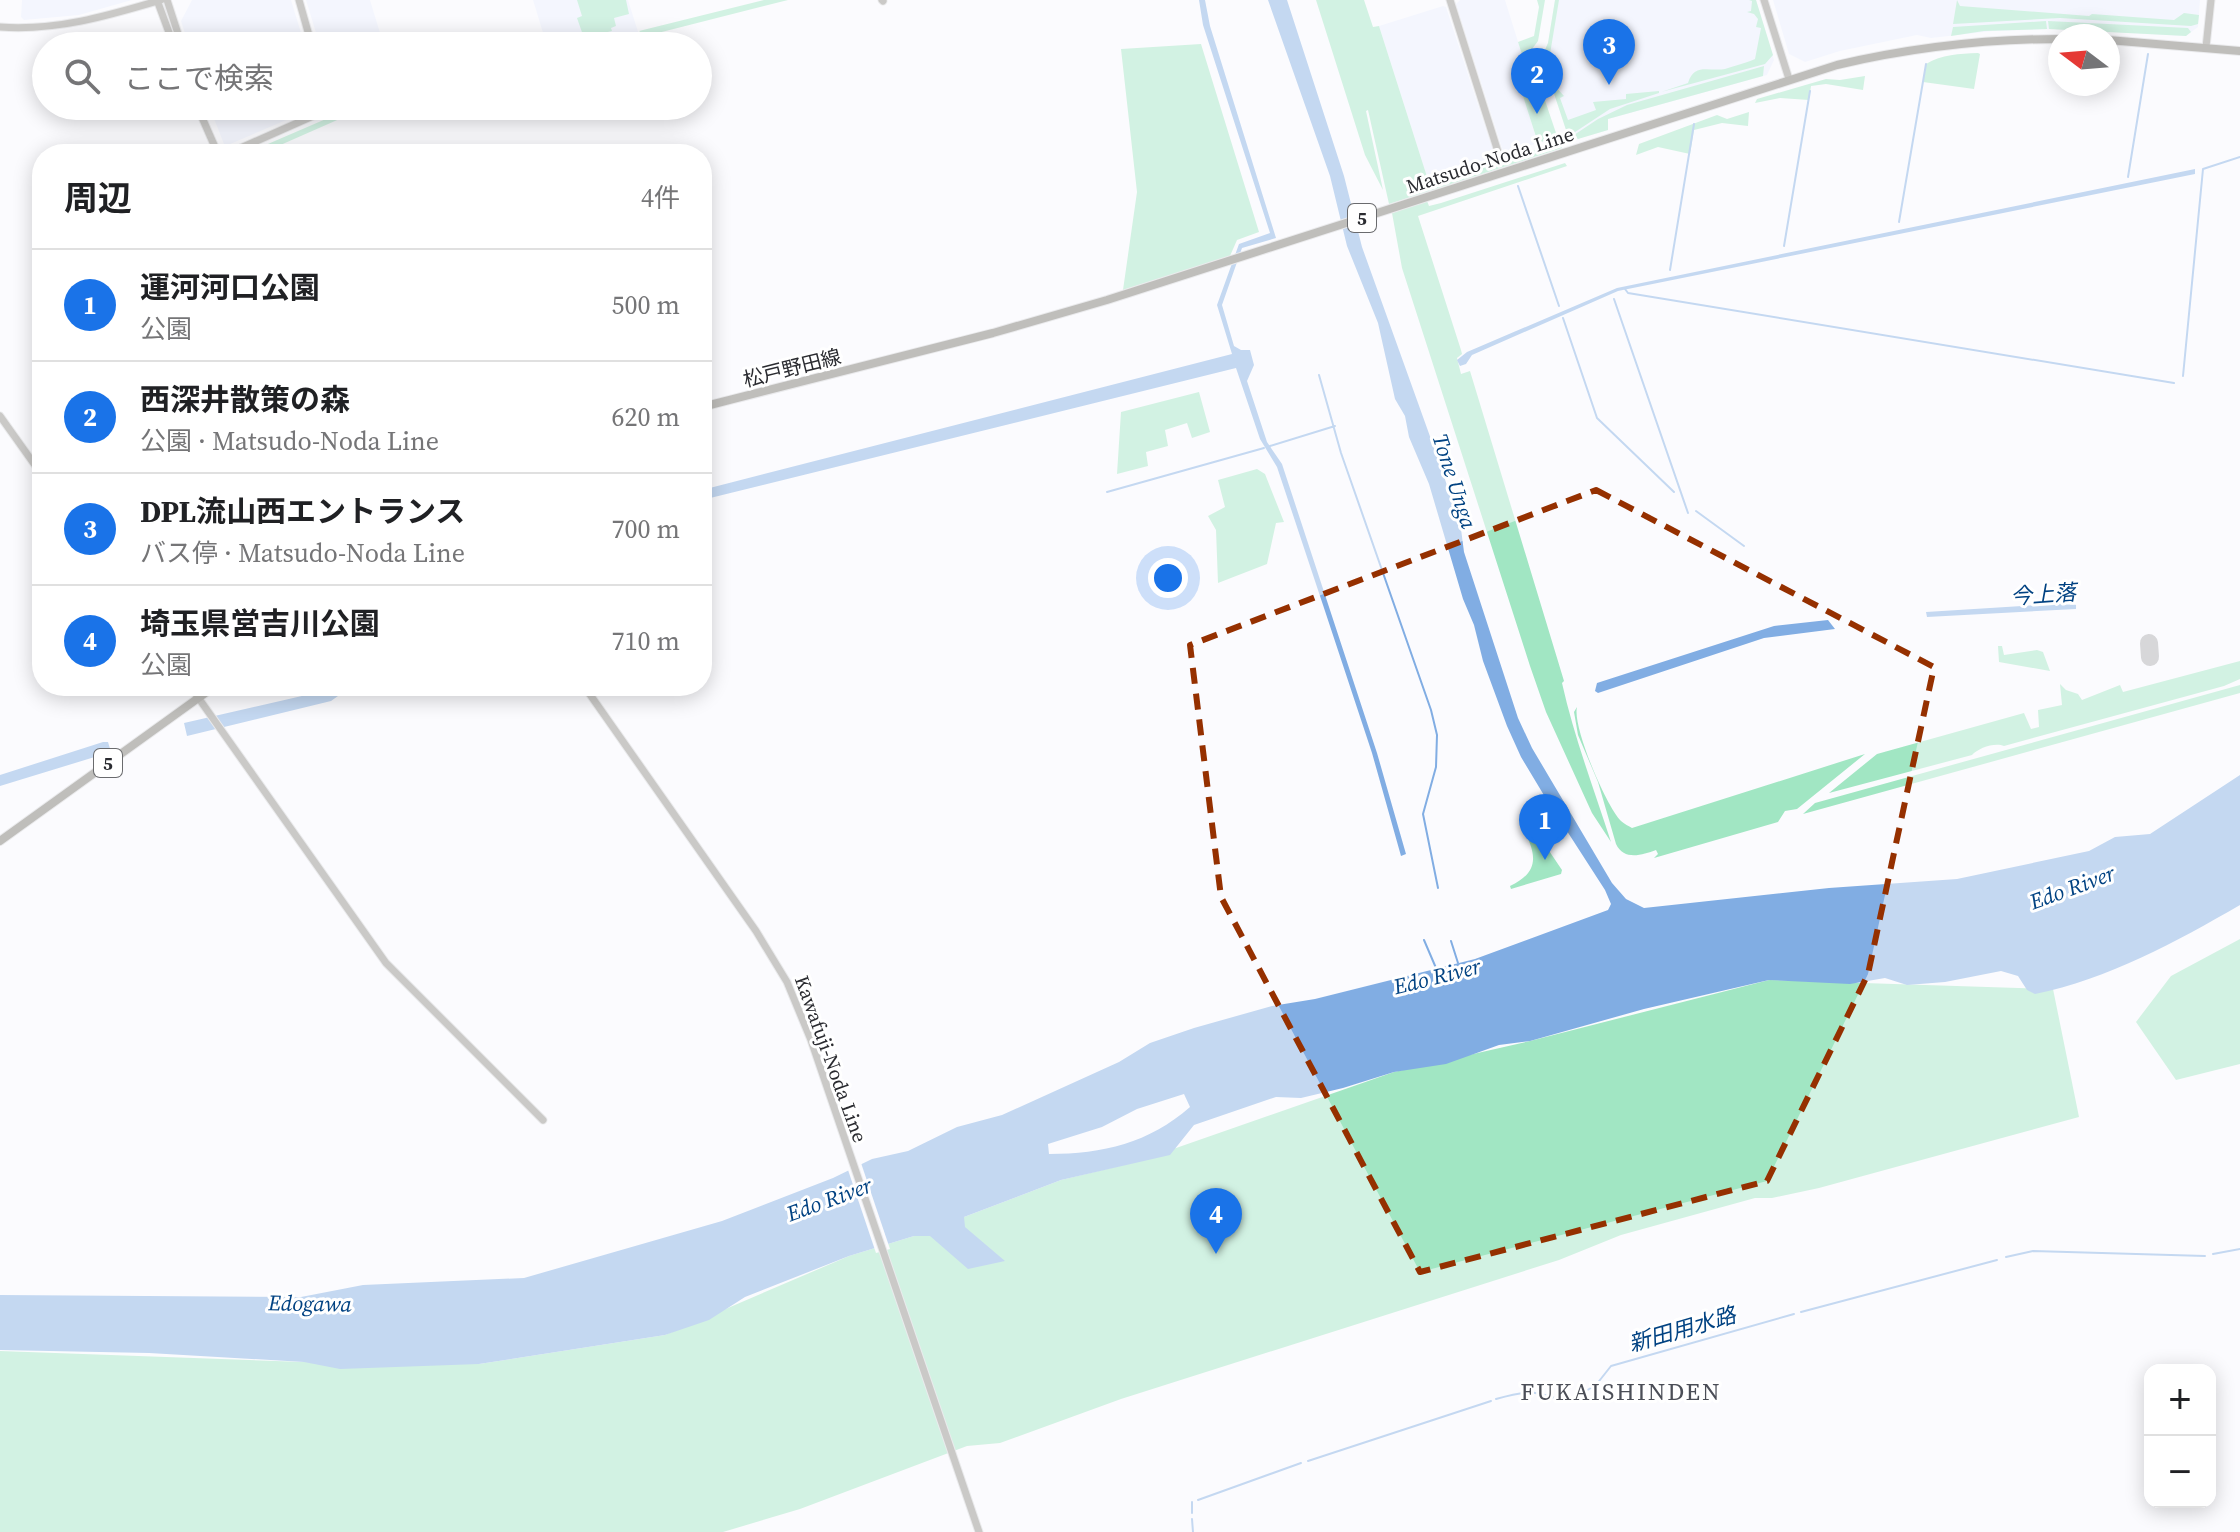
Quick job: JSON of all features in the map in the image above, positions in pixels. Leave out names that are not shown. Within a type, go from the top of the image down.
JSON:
[{"type":"main road","name":"Matsudo-Noda Line","points":[[1107,300],[1837,65],[1906,51],[1985,41],[2048,39]]},
{"type":"main road","points":[[2120,41],[2240,51]]},
{"type":"main road","name":"松戸野田線","points":[[712,404],[993,333],[1107,300]]},
{"type":"main road","name":"5","points":[[0,841],[202,696]]},
{"type":"street","points":[[0,27],[35,29],[71,25],[159,0],[169,32]]},
{"type":"street","points":[[167,0],[177,32]]},
{"type":"street","points":[[299,0],[308,32]]},
{"type":"street","points":[[1450,0],[1500,158]]},
{"type":"street","points":[[1764,0],[1789,79]]},
{"type":"street","points":[[2206,47],[2211,0]]},
{"type":"street","points":[[205,120],[214,144]]},
{"type":"street","points":[[250,144],[304,120]]},
{"type":"street","points":[[0,416],[32,461]]},
{"type":"street","name":"Kawafuji-Noda Line","points":[[591,696],[769,951],[799,1009],[979,1532]]},
{"type":"street","points":[[199,698],[386,963],[543,1120]]},
{"type":"highlighted area","points":[[1596,490],[1934,667],[1868,974],[1767,1181],[1420,1272],[1221,897],[1190,645]]},
{"type":"shaded area","points":[[22,0],[132,0],[79,15],[24,20],[21,17]]},
{"type":"shaded area","points":[[192,0],[291,0],[301,32],[185,32],[181,21]]},
{"type":"shaded area","points":[[306,0],[370,0],[380,32],[316,32]]},
{"type":"shaded area","points":[[533,0],[628,0],[638,32],[543,32]]},
{"type":"shaded area","points":[[1460,0],[1505,0],[1534,93],[1523,96],[1538,143],[1507,153],[1503,151],[1456,4]]},
{"type":"shaded area","points":[[1555,0],[1756,0],[1774,60],[1767,75],[1608,119],[1608,130],[1570,141],[1542,57],[1548,43]]},
{"type":"shaded area","points":[[1773,0],[2200,0],[2198,27],[2186,36],[2120,32],[2120,24],[2048,24],[2048,29],[1931,38],[1917,35],[1840,51],[1805,62],[1789,54]]},
{"type":"shaded area","points":[[1446,7],[1497,163],[1429,183],[1379,26]]},
{"type":"shaded area","points":[[215,120],[286,120],[230,144],[224,144]]},
{"type":"green space","points":[[577,0],[626,0],[629,14],[614,18],[616,26],[608,32],[582,32],[577,18],[582,16]]},
{"type":"green space","points":[[764,0],[788,0],[662,32],[639,31]]},
{"type":"green space","points":[[1316,0],[1364,0],[1373,27],[1379,26],[1429,183],[1560,142],[1562,148],[1389,204],[1368,110],[1383,190],[1365,155]]},
{"type":"green space","points":[[1537,0],[1545,0],[1538,41],[1529,53],[1556,133],[1554,138],[1538,143],[1523,96],[1534,92],[1518,42],[1534,36],[1539,7]]},
{"type":"green space","points":[[1555,0],[1559,0],[1548,66],[1555,86],[1564,96],[1560,98],[1568,120],[1596,110],[1593,102],[1626,99],[1626,94],[1659,93],[1610,109],[1572,134],[1567,133],[1542,57],[1548,43]]},
{"type":"green space","points":[[1749,0],[1756,0],[1773,55],[1765,64],[1661,92],[1688,83],[1698,70],[1725,69],[1755,59],[1761,28],[1756,27],[1758,19],[1754,14],[1747,12],[1751,11],[1752,1]]},
{"type":"green space","points":[[1957,0],[1960,6],[2089,16],[2174,20],[2184,13],[2199,15],[2198,24],[2191,26],[2060,18],[1953,24]]},
{"type":"green space","points":[[2046,21],[2047,29],[1984,31],[1951,36],[1953,27]]},
{"type":"green space","points":[[2048,21],[2108,24],[2048,24]]},
{"type":"green space","points":[[2120,25],[2188,28],[2191,32],[2186,36],[2120,33]]},
{"type":"green space","points":[[1201,44],[1259,232],[1237,240],[1230,256],[1123,290],[1137,192],[1121,49]]},
{"type":"green space","points":[[1978,53],[1974,89],[1923,82],[1926,64],[1951,55]]},
{"type":"green space","points":[[1764,66],[1763,76],[1608,119],[1608,130],[1578,139],[1574,135],[1627,105]]},
{"type":"green space","points":[[1865,76],[1863,90],[1826,84],[1811,86],[1809,100],[1780,98],[1755,103],[1757,99],[1826,79]]},
{"type":"green space","points":[[1749,112],[1748,126],[1722,123],[1694,130],[1690,154],[1658,147],[1636,155],[1639,144],[1717,115],[1727,119]]},
{"type":"green space","points":[[324,120],[337,120],[283,144],[268,144]]},
{"type":"green space","points":[[1565,163],[1567,166],[1418,216],[1461,350],[1462,354],[1457,358],[1461,374],[1470,371],[1564,681],[1572,723],[1611,842],[1592,813],[1546,712],[1402,268],[1392,213],[1427,201],[1429,206],[1441,203]]},
{"type":"green space","points":[[1199,392],[1210,432],[1192,438],[1187,423],[1165,430],[1168,446],[1146,452],[1148,466],[1117,474],[1121,412]]},
{"type":"green space","points":[[1257,469],[1265,474],[1284,522],[1276,523],[1267,564],[1218,583],[1216,530],[1208,516],[1225,507],[1218,480]]},
{"type":"green space","points":[[1998,646],[2002,646],[2004,655],[2037,650],[2043,652],[2050,671],[1999,662]]},
{"type":"green space","points":[[2240,661],[2240,679],[2224,686],[2004,746],[1987,746],[1972,755],[1829,793],[1877,754],[2024,713],[2031,729],[2039,727],[2038,710],[2062,705],[2060,684],[2078,694],[2082,700],[2120,685],[2123,692]]},
{"type":"green space","points":[[2240,685],[2240,693],[1803,814],[1815,803]]},
{"type":"green space","points":[[1577,707],[1580,731],[1599,783],[1615,813],[1632,828],[1865,754],[1797,809],[1785,811],[1778,822],[1654,858],[1658,854],[1656,850],[1628,855],[1616,844],[1598,782],[1578,735],[1574,712]]},
{"type":"green space","points":[[1535,830],[1562,870],[1561,874],[1511,889],[1510,886],[1530,871],[1533,858],[1526,835]]},
{"type":"green space","points":[[2240,939],[2240,1064],[2176,1080],[2136,1022],[2171,976]]},
{"type":"green space","points":[[1769,980],[2053,989],[2079,1117],[1819,1188],[1772,1198],[1755,1198],[1621,1235],[1559,1260],[1121,1399],[1000,1443],[967,1446],[800,1509],[723,1532],[0,1532],[0,1351],[304,1362],[479,1364],[665,1335],[849,1256],[914,1236],[1061,1180],[1136,1162],[1394,1072]]},
{"type":"water","points":[[1199,0],[1205,0],[1210,26],[1276,238],[1242,248],[1222,305],[1234,346],[1250,350],[1254,365],[1247,381],[1267,442],[1282,464],[1377,753],[1406,854],[1401,856],[1372,753],[1277,467],[1260,439],[1236,368],[712,498],[712,487],[1232,354],[1217,305],[1239,244],[1270,233],[1203,25]]},
{"type":"water","points":[[1268,0],[1287,0],[1344,176],[1362,247],[1441,467],[1461,529],[1464,552],[1518,718],[1532,748],[1612,883],[1626,899],[1644,908],[1829,888],[1957,879],[2089,851],[2115,837],[2150,834],[2240,775],[2240,905],[2115,969],[2035,994],[2027,990],[2018,976],[2001,971],[1945,982],[1907,985],[1885,978],[1850,984],[1769,980],[1644,1009],[1530,1041],[1499,1045],[1446,1064],[1394,1072],[1301,1098],[1276,1097],[1194,1125],[1170,1155],[1061,1180],[964,1217],[965,1227],[1005,1261],[968,1269],[930,1236],[914,1236],[849,1256],[745,1297],[709,1320],[665,1335],[479,1364],[340,1369],[304,1362],[149,1353],[0,1350],[0,1295],[301,1297],[363,1285],[524,1278],[722,1221],[833,1178],[872,1159],[908,1151],[957,1127],[1002,1115],[1119,1062],[1150,1043],[1194,1028],[1272,1006],[1315,999],[1475,959],[1608,910],[1611,904],[1605,890],[1521,757],[1507,726],[1463,599],[1429,484],[1409,437],[1405,416],[1395,399],[1378,323],[1347,246],[1330,176]],"holes":[[[1184,1094],[1190,1107],[1142,1138],[1107,1149],[1049,1154],[1048,1144],[1102,1127],[1137,1109]]]},
{"type":"water","points":[[2195,169],[2195,174],[1618,291],[1472,355],[1466,364],[1460,366],[1457,360],[1467,352],[1617,288]]},
{"type":"water","points":[[2076,605],[2076,609],[1927,617],[1926,612]]},
{"type":"water","points":[[1828,620],[1835,629],[1764,638],[1598,693],[1595,691],[1597,683],[1774,626]]},
{"type":"water","points":[[302,696],[338,696],[331,701],[187,736],[184,723]]},
{"type":"water","points":[[108,742],[111,752],[0,786],[0,775]]},
{"type":"pier","points":[[860,1160],[890,1249],[876,1253],[847,1167]]},
{"type":"waterway","points":[[2128,177],[2148,54]]},
{"type":"waterway","points":[[1899,222],[1926,64]]},
{"type":"waterway","points":[[1784,246],[1810,91]]},
{"type":"waterway","points":[[1670,270],[1694,124]]},
{"type":"waterway","points":[[2183,376],[2203,169],[2240,157]]},
{"type":"waterway","points":[[1518,186],[1559,306]]},
{"type":"waterway","points":[[1625,289],[1628,293],[2174,383]]},
{"type":"waterway","points":[[1614,299],[1688,513]]},
{"type":"waterway","points":[[1563,318],[1597,418],[1674,492]]},
{"type":"waterway","points":[[1319,375],[1341,453],[1437,735],[1436,767],[1423,814],[1438,888]]},
{"type":"waterway","points":[[1270,446],[1335,426]]},
{"type":"waterway","points":[[1107,492],[1264,448]]},
{"type":"waterway","points":[[1696,511],[1744,546]]},
{"type":"waterway","name":"Edo River","points":[[1424,940],[1436,968]]},
{"type":"waterway","name":"Edo River","points":[[1451,941],[1458,963]]},
{"type":"waterway","name":"新田用水路","points":[[2213,1254],[2240,1249]]},
{"type":"waterway","name":"新田用水路","points":[[2006,1257],[2033,1251],[2205,1256]]},
{"type":"waterway","name":"新田用水路","points":[[1801,1312],[1997,1260]]},
{"type":"waterway","name":"新田用水路","points":[[1496,1399],[1532,1393],[1567,1402],[1596,1385],[1611,1366],[1794,1314]]},
{"type":"waterway","name":"新田用水路","points":[[1308,1461],[1491,1401]]},
{"type":"waterway","name":"新田用水路","points":[[1198,1500],[1301,1463]]},
{"type":"waterway","points":[[1192,1502],[1192,1513]]},
{"type":"waterway","points":[[1192,1519],[1193,1532]]},
{"type":"taxiway","points":[[2149,643],[2150,657]]},
{"type":"place","name":"DPL流山西エントランス","points":[[1609,85]]},
{"type":"place","name":"西深井散策の森","points":[[1537,114]]},
{"type":"place","name":"運河河口公園","points":[[1545,860]]},
{"type":"place","name":"埼玉県営吉川公園","points":[[1216,1254]]},
{"type":"district","name":"FUKAISHINDEN","points":[[1621,1391]]},
{"type":"water label","name":"Tone Unga","points":[[1455,481]]},
{"type":"water label","name":"今上落","points":[[2043,594]]},
{"type":"water label","name":"Edogawa","points":[[310,1303]]}]
